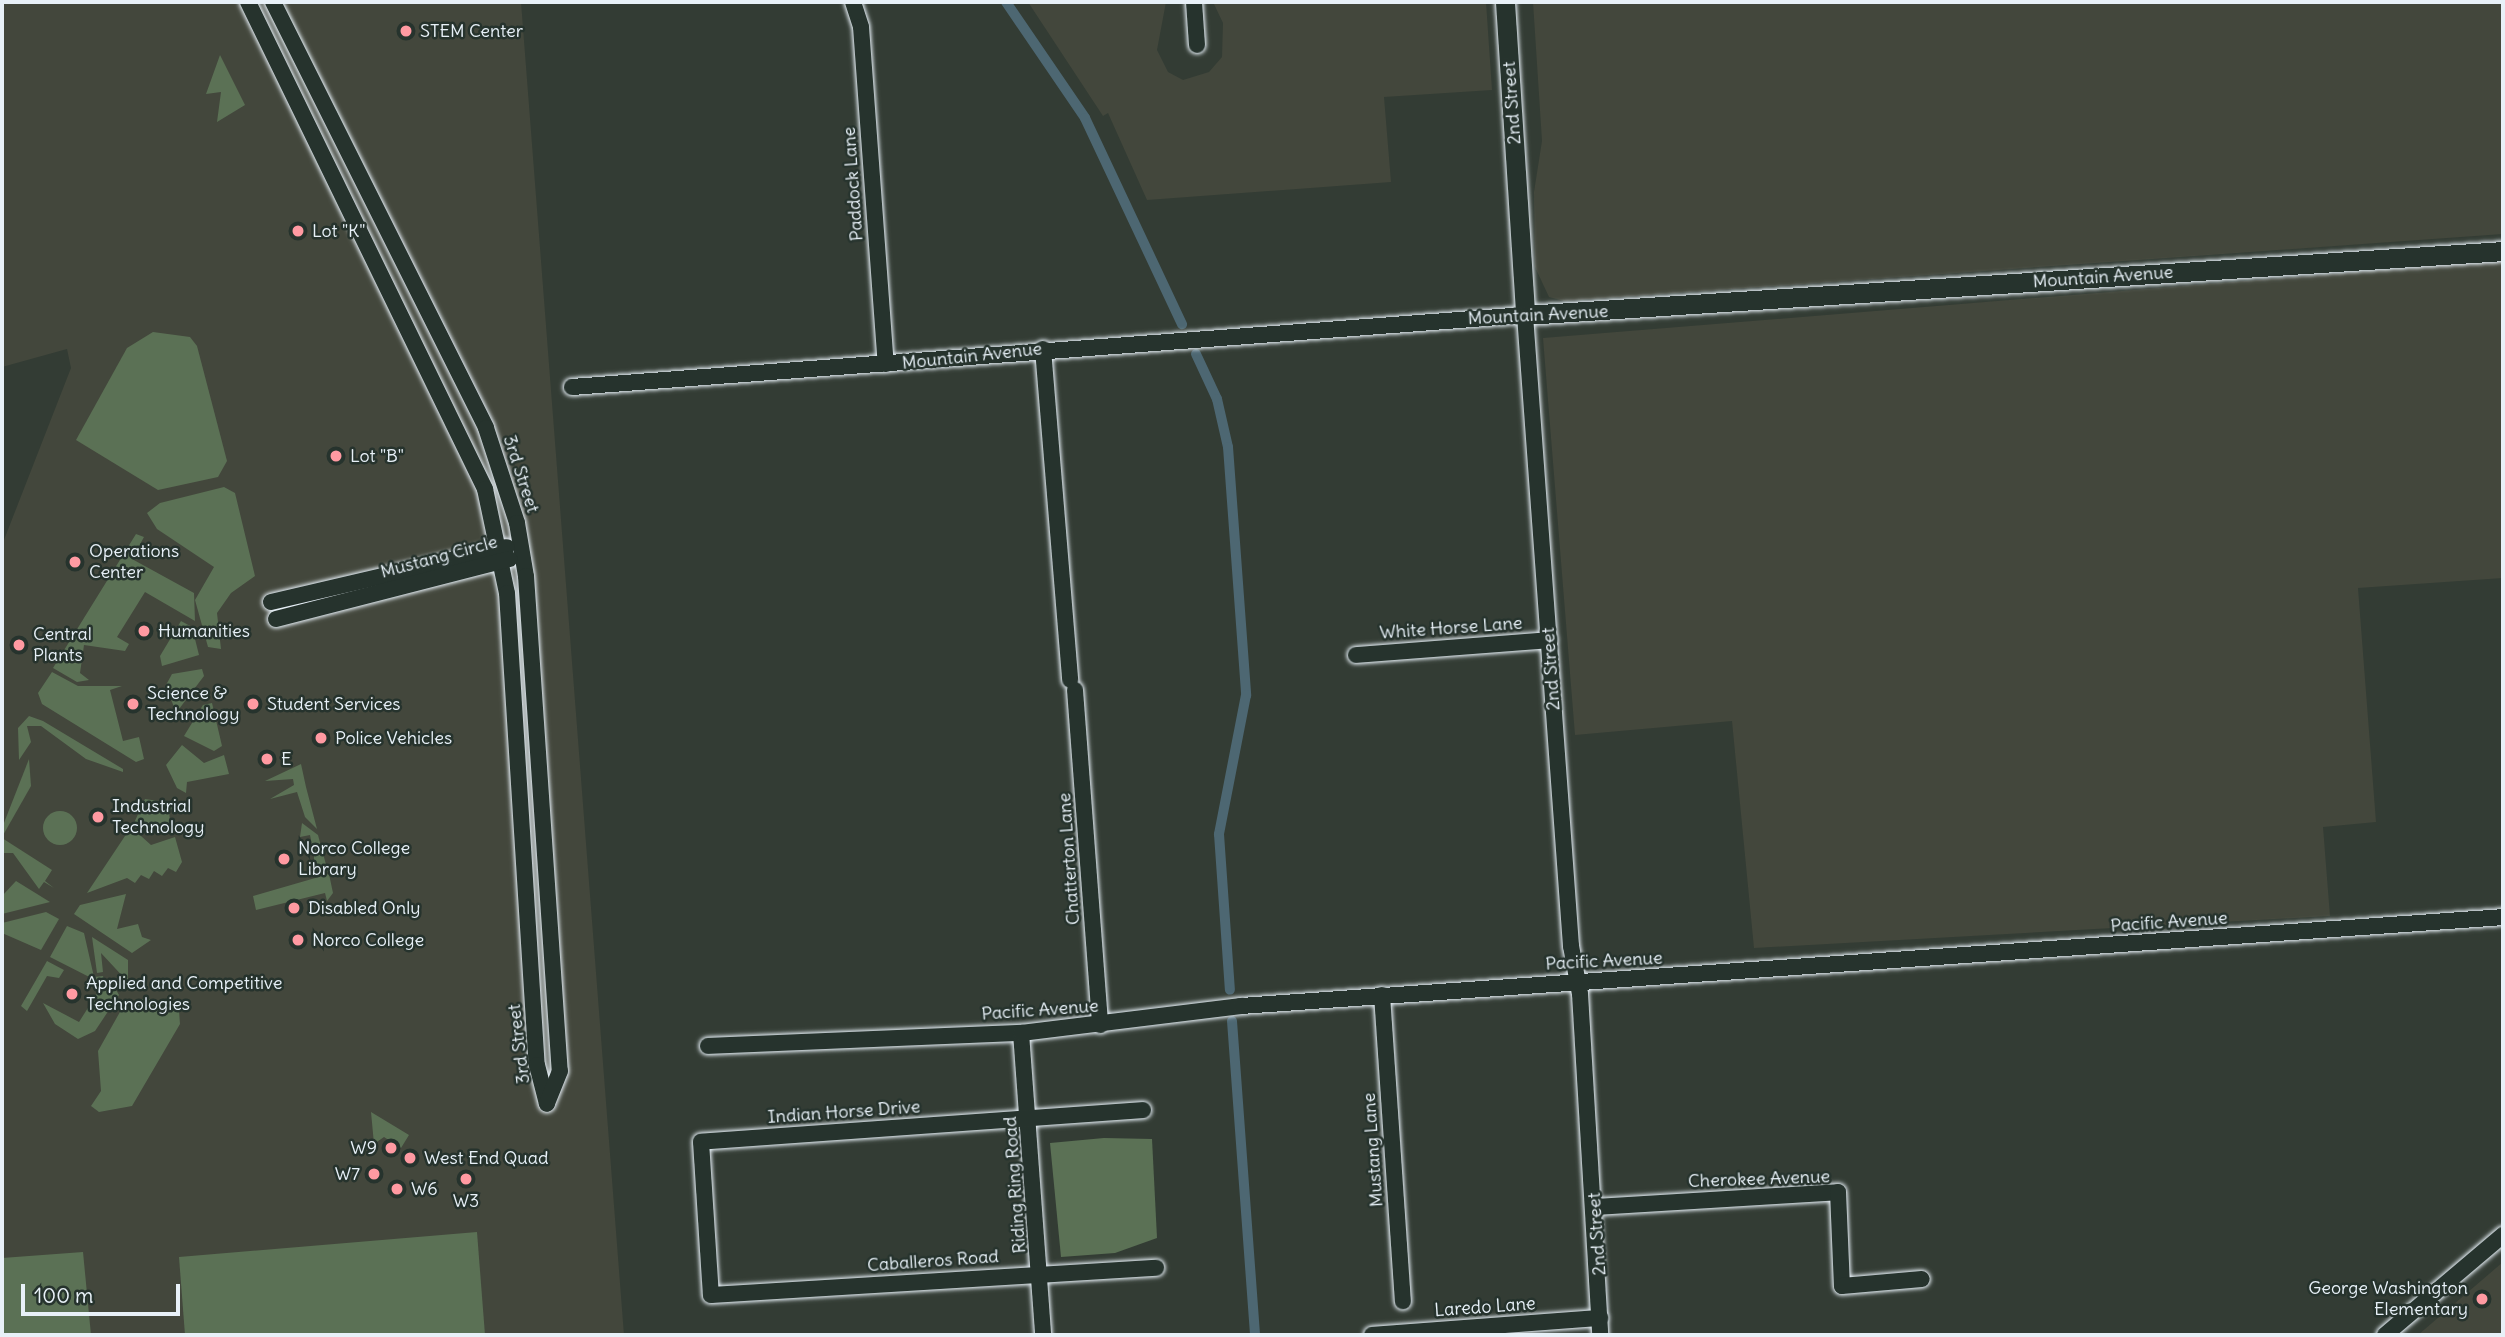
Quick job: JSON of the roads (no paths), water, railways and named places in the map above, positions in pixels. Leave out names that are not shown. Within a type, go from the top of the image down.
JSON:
[{"type":"main road","name":"2nd Street","points":[[1505,2],[1525,315]]},
{"type":"main road","name":"Mountain Avenue","points":[[1525,315],[2503,251]]},
{"type":"street","name":"3rd Street","points":[[248,2],[473,454],[498,545],[502,564],[537,1065],[547,1104],[560,1071],[523,550],[486,428],[273,2]]},
{"type":"street","name":"Paddock Lane","points":[[853,2],[861,27],[886,364]]},
{"type":"street","points":[[1194,2],[1197,46]]},
{"type":"street","points":[[386,280],[407,272]]},
{"type":"street","name":"Mountain Avenue","points":[[572,387],[1175,339],[1525,315]]},
{"type":"street","name":"2nd Street","points":[[1525,315],[1595,1208],[1600,1335]]},
{"type":"street","name":"Chatterton Lane","points":[[1043,349],[1100,1025]]},
{"type":"street","name":"Mustang Circle","points":[[271,602],[498,545],[523,550]]},
{"type":"street","name":"Mustang Circle","points":[[275,619],[502,564],[523,550]]},
{"type":"street","name":"White Horse Lane","points":[[1356,655],[1549,640]]},
{"type":"street","name":"Pacific Avenue","points":[[708,1046],[1021,1033],[1241,1006],[2503,917]]},
{"type":"street","name":"Mustang Lane","points":[[1382,995],[1403,1301]]},
{"type":"street","name":"Riding Ring Road","points":[[1021,1033],[1030,1118],[1043,1335]]},
{"type":"street","name":"Indian Horse Drive","points":[[711,1295],[701,1142],[1143,1110]]},
{"type":"street","name":"Cherokee Avenue","points":[[1595,1208],[1838,1192],[1842,1286],[1922,1279]]},
{"type":"street","points":[[2385,1335],[2503,1235]]},
{"type":"street","name":"Caballeros Road","points":[[711,1295],[1156,1268]]},
{"type":"street","name":"Laredo Lane","points":[[1372,1335],[1600,1318]]},
{"type":"waterway","points":[[1006,2],[1085,118],[1182,324]]},
{"type":"waterway","points":[[1196,354],[1217,399],[1228,447],[1246,695],[1219,834],[1230,990]]},
{"type":"waterway","points":[[1232,1021],[1255,1335]]},
{"type":"place","name":"STEM Center","points":[[406,31]]},
{"type":"place","name":"Lot \"K\"","points":[[298,231]]},
{"type":"place","name":"Lot \"B\"","points":[[336,456]]},
{"type":"place","name":"Operations Center","points":[[75,562]]},
{"type":"place","name":"Humanities","points":[[144,631]]},
{"type":"place","name":"Central Plants","points":[[19,645]]},
{"type":"place","name":"Science & Technology","points":[[133,704]]},
{"type":"place","name":"Student Services","points":[[253,704]]},
{"type":"place","name":"Police Vehicles","points":[[321,738]]},
{"type":"place","name":"E","points":[[267,759]]},
{"type":"place","name":"Industrial Technology","points":[[98,817]]},
{"type":"place","name":"Norco College Library","points":[[284,859]]},
{"type":"place","name":"Disabled Only","points":[[294,908]]},
{"type":"place","name":"Norco College","points":[[298,940]]},
{"type":"place","name":"Applied and Competitive Technologies","points":[[72,994]]},
{"type":"place","name":"W9","points":[[391,1148]]},
{"type":"place","name":"West End Quad","points":[[410,1158]]},
{"type":"place","name":"W7","points":[[374,1174]]},
{"type":"place","name":"W3","points":[[466,1179]]},
{"type":"place","name":"W6","points":[[397,1189]]},
{"type":"place","name":"George Washington Elementary","points":[[2482,1299]]}]
